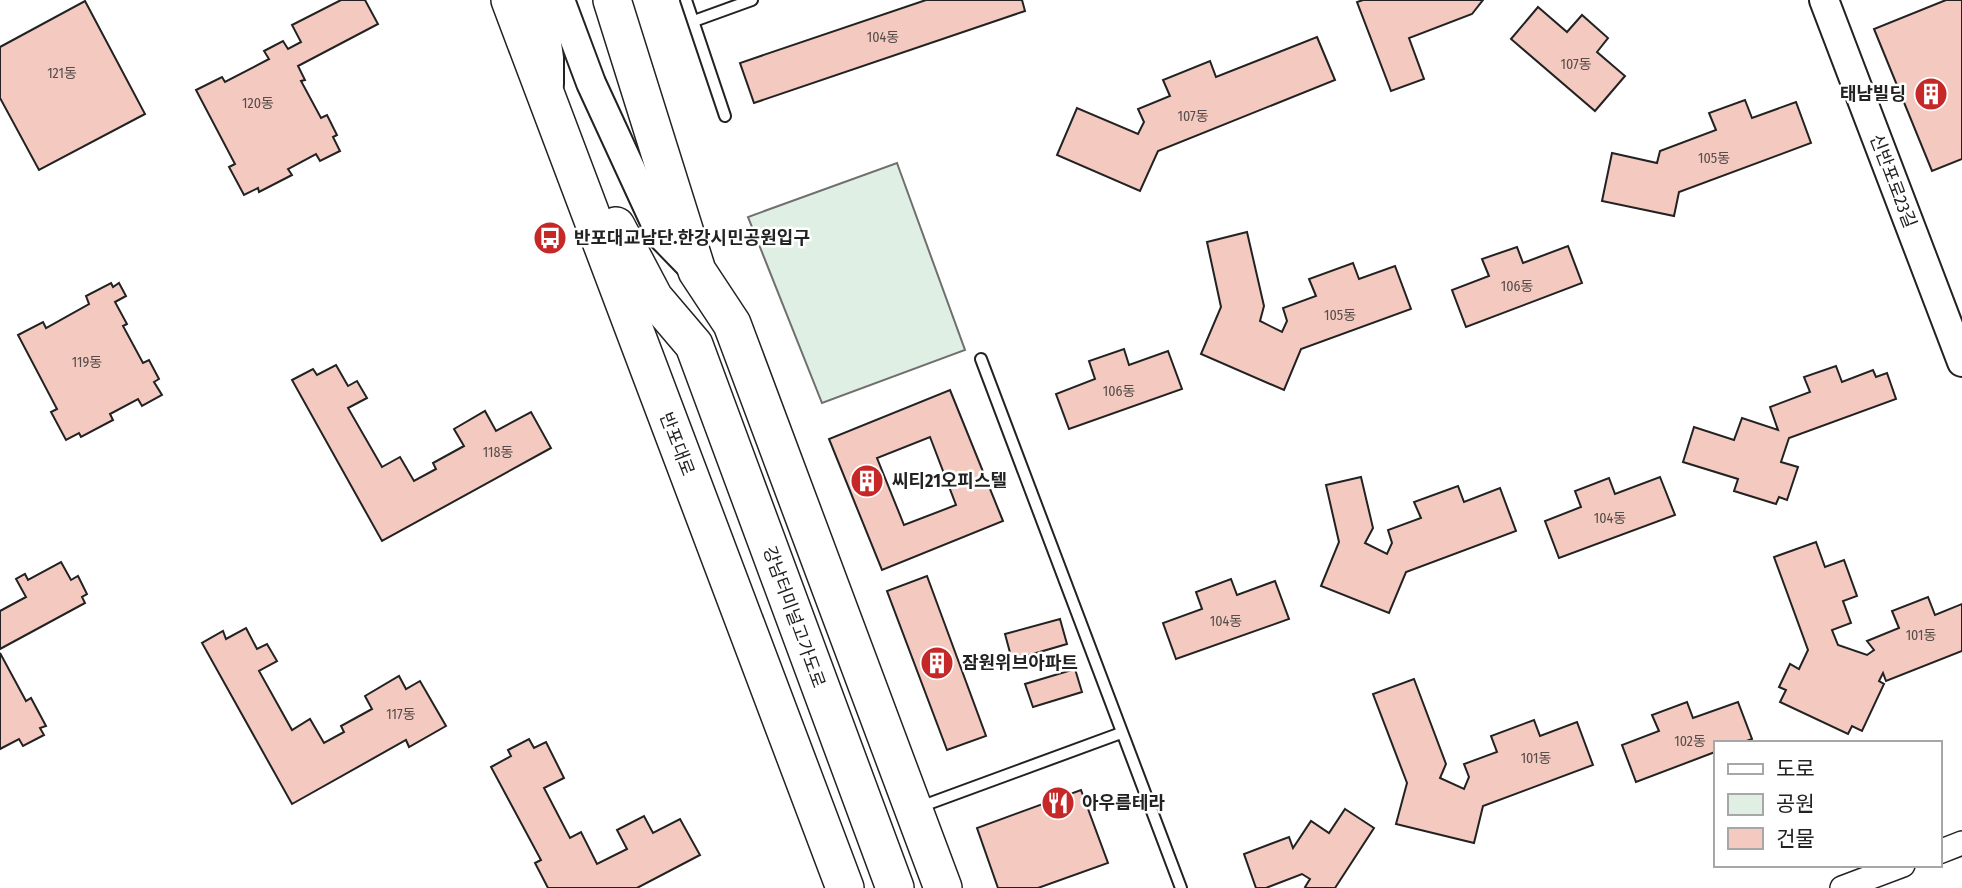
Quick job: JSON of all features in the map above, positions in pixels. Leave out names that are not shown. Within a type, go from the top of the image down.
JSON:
[{"type":"main road","name":"반포대로","points":[[510,0],[845,888]]},
{"type":"main road","points":[[612,0],[697,271],[732,324],[943,888]]},
{"type":"main road","points":[[575,173],[604,203],[654,298],[694,345]]},
{"type":"main road","points":[[694,345],[697,271]]},
{"type":"main road","name":"강남터미널고가도로","points":[[694,345],[895,888]]},
{"type":"street","points":[[541,0],[549,58],[550,103]]},
{"type":"street","points":[[560,0],[591,83],[661,235],[697,271]]},
{"type":"street","name":"신반포로23길","points":[[1828,1],[1962,362]]},
{"type":"street","points":[[1941,851],[1962,843]]},
{"type":"street","points":[[1842,888],[1898,867]]},
{"type":"lane","points":[[686,0],[725,116]]},
{"type":"lane","points":[[694,21],[752,0]]},
{"type":"lane","points":[[981,359],[1181,888]]},
{"type":"lane","points":[[915,809],[1121,733]]},
{"type":"green space","points":[[897,163],[965,350],[822,403],[748,217]]},
{"type":"building","points":[[341,0],[365,0],[378,24],[298,66],[305,80],[301,81],[321,118],[327,115],[337,135],[333,137],[340,151],[320,161],[316,154],[288,169],[292,175],[259,192],[258,188],[244,195],[229,167],[235,164],[196,90],[222,77],[225,82],[269,59],[264,51],[283,41],[288,49],[301,42],[292,25]]},
{"type":"building","points":[[926,0],[1022,0],[1025,11],[754,103],[740,63]]},
{"type":"building","points":[[1483,0],[1472,14],[1409,38],[1424,79],[1391,91],[1357,2]]},
{"type":"building","name":"태남빌딩","points":[[1946,0],[1962,0],[1962,159],[1932,171],[1874,29]]},
{"type":"building","points":[[85,1],[145,114],[39,170],[0,98],[0,47]]},
{"type":"building","points":[[1538,7],[1567,32],[1582,15],[1608,38],[1597,52],[1625,76],[1595,111],[1511,39]]},
{"type":"building","points":[[1317,37],[1335,80],[1158,151],[1140,191],[1057,155],[1077,108],[1138,134],[1144,122],[1138,109],[1170,96],[1163,80],[1210,61],[1216,77]]},
{"type":"building","points":[[1745,100],[1752,118],[1796,102],[1811,143],[1679,192],[1674,216],[1602,201],[1612,153],[1657,163],[1660,151],[1716,130],[1709,113]]},
{"type":"building","points":[[1247,232],[1264,306],[1260,321],[1282,332],[1287,321],[1283,308],[1316,296],[1309,279],[1353,263],[1359,279],[1395,266],[1411,309],[1301,349],[1284,390],[1201,354],[1221,307],[1207,242]]},
{"type":"building","points":[[1568,246],[1582,283],[1466,327],[1452,290],[1489,276],[1482,259],[1517,247],[1523,263]]},
{"type":"building","points":[[111,283],[113,287],[119,283],[126,296],[115,302],[127,324],[123,326],[143,363],[149,360],[159,379],[154,382],[162,395],[142,406],[138,399],[110,414],[113,420],[81,437],[79,433],[66,440],[51,412],[57,409],[18,335],[43,322],[46,328],[89,304],[86,296]]},
{"type":"building","points":[[1124,349],[1129,365],[1168,351],[1182,389],[1069,429],[1056,394],[1095,379],[1089,361]]},
{"type":"building","points":[[336,365],[348,386],[357,381],[367,398],[348,408],[382,467],[400,457],[414,481],[436,469],[433,463],[464,446],[454,429],[485,411],[496,431],[531,412],[551,448],[382,541],[292,380],[313,369],[317,375]]},
{"type":"building","points":[[1836,366],[1842,382],[1873,370],[1876,377],[1887,373],[1896,399],[1789,438],[1781,462],[1798,467],[1787,500],[1779,497],[1776,504],[1734,491],[1738,479],[1683,462],[1694,427],[1734,440],[1742,418],[1778,430],[1770,407],[1810,392],[1804,377]]},
{"type":"building","name":"씨티21오피스텔","points":[[950,390],[1003,521],[882,570],[829,439]],"holes":[[[930,437],[956,505],[904,525],[877,458]]]},
{"type":"building","points":[[1361,477],[1373,528],[1365,543],[1387,554],[1392,543],[1388,530],[1421,518],[1414,502],[1458,486],[1464,502],[1500,488],[1516,531],[1406,572],[1389,613],[1321,586],[1339,542],[1326,485]]},
{"type":"building","points":[[1660,477],[1675,515],[1559,558],[1545,521],[1581,507],[1575,491],[1609,478],[1615,494]]},
{"type":"building","points":[[1816,542],[1825,567],[1844,560],[1857,596],[1843,601],[1851,623],[1832,630],[1838,645],[1867,655],[1874,650],[1867,641],[1899,628],[1892,611],[1928,597],[1935,615],[1962,604],[1962,651],[1886,681],[1883,673],[1879,681],[1884,684],[1862,731],[1852,726],[1848,734],[1780,702],[1786,690],[1779,687],[1790,664],[1799,669],[1808,650],[1774,557]]},
{"type":"building","points":[[61,562],[71,580],[78,576],[87,594],[82,597],[85,603],[0,649],[0,611],[26,597],[16,579],[25,574],[28,580]]},
{"type":"building","name":"잠원위브아파트","points":[[927,576],[986,736],[947,750],[887,591]]},
{"type":"building","points":[[1231,579],[1237,595],[1275,581],[1289,619],[1176,659],[1163,623],[1202,609],[1196,592]]},
{"type":"building","points":[[1060,619],[1067,644],[1012,660],[1005,634]]},
{"type":"building","points":[[246,628],[257,649],[267,644],[277,661],[259,671],[292,730],[310,719],[324,743],[344,732],[341,726],[372,709],[365,696],[399,676],[406,689],[420,681],[446,726],[409,747],[406,740],[292,804],[202,643],[223,631],[226,639]]},
{"type":"building","points":[[0,653],[26,701],[31,698],[46,726],[40,728],[44,735],[23,746],[19,739],[0,749]]},
{"type":"building","points":[[1075,669],[1082,692],[1033,707],[1025,684]]},
{"type":"building","points":[[1414,679],[1446,764],[1440,778],[1464,789],[1469,777],[1464,764],[1497,752],[1491,736],[1534,720],[1540,736],[1577,722],[1593,765],[1483,806],[1474,843],[1396,824],[1407,783],[1373,694]]},
{"type":"building","points":[[1687,702],[1693,718],[1738,702],[1752,739],[1714,741],[1714,752],[1636,782],[1622,745],[1659,731],[1652,715]]},
{"type":"building","points":[[529,739],[534,748],[546,742],[564,778],[544,788],[570,838],[581,832],[597,864],[627,849],[617,830],[644,816],[653,833],[680,819],[700,855],[637,888],[548,888],[535,863],[541,860],[491,767],[511,756],[508,750]]},
{"type":"building","points":[[1081,790],[1108,863],[1038,888],[998,888],[977,828]]},
{"type":"building","points":[[1345,809],[1374,828],[1335,888],[1307,888],[1305,887],[1310,879],[1302,874],[1266,888],[1256,888],[1244,854],[1289,837],[1293,848],[1311,821],[1329,833]]},
{"type":"place","name":"태남빌딩","points":[[1931,94]]},
{"type":"place","name":"반포대교남단.한강시민공원입구","points":[[550,238]]},
{"type":"place","name":"씨티21오피스텔","points":[[867,481]]},
{"type":"place","name":"잠원위브아파트","points":[[937,663]]},
{"type":"place","name":"아우름테라","points":[[1058,803]]}]
